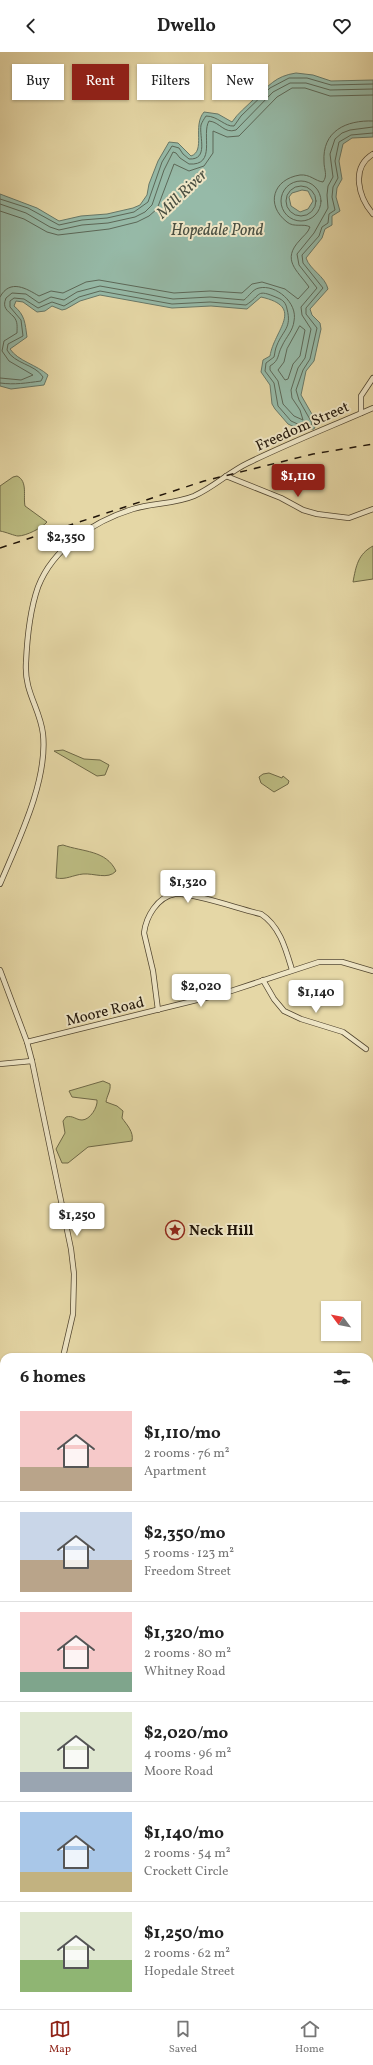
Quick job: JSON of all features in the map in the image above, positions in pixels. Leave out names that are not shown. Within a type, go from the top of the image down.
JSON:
[{"type":"street","points":[[373,154],[363,164],[360,170],[358,183],[361,196],[373,214]]},
{"type":"street","points":[[361,413],[361,396],[373,378]]},
{"type":"street","name":"Freedom Street","points":[[0,884],[31,809],[43,752],[41,723],[29,691],[26,674],[32,613],[42,578],[56,558],[75,540],[97,525],[132,510],[193,496],[248,463],[373,408]]},
{"type":"street","points":[[226,476],[281,498],[303,510],[317,514],[349,518],[373,508]]},
{"type":"street","points":[[158,1010],[153,971],[144,933],[150,913],[158,904],[169,896],[182,894],[261,914],[267,918],[281,938],[292,970]]},
{"type":"street","name":"Moore Road","points":[[27,1042],[225,993],[319,962],[334,961],[373,971]]},
{"type":"street","points":[[0,970],[27,1042],[32,1061],[71,1249],[74,1276],[73,1314],[64,1353]]},
{"type":"street","points":[[263,980],[274,999],[291,1015],[337,1029],[366,1049]]},
{"type":"street","points":[[0,1064],[32,1061]]},
{"type":"green space","points":[[17,476],[23,481],[25,506],[47,522],[34,531],[18,536],[0,531],[0,486]]},
{"type":"green space","points":[[373,546],[373,579],[353,582],[358,561],[368,549]]},
{"type":"green space","points":[[63,750],[84,759],[100,760],[109,765],[105,775],[97,776],[54,751]]},
{"type":"green space","points":[[269,773],[282,778],[283,776],[289,781],[288,784],[274,792],[261,783],[259,777],[263,774]]},
{"type":"green space","points":[[63,845],[100,855],[112,864],[116,871],[113,874],[105,876],[83,874],[66,878],[56,878],[58,846]]},
{"type":"green space","points":[[103,1081],[110,1084],[106,1102],[117,1106],[123,1111],[122,1118],[131,1132],[132,1141],[88,1147],[68,1163],[62,1163],[56,1149],[65,1133],[63,1121],[66,1117],[73,1117],[80,1120],[88,1118],[93,1113],[97,1103],[97,1100],[72,1097],[69,1091]]},
{"type":"water","name":"Hopedale Pond","points":[[296,73],[313,75],[331,81],[373,80],[373,137],[352,138],[343,144],[339,161],[342,179],[337,188],[336,197],[340,211],[332,216],[332,225],[325,229],[322,238],[306,258],[324,280],[328,289],[310,309],[312,315],[320,323],[321,329],[314,361],[306,371],[301,395],[317,423],[314,429],[301,430],[288,424],[272,404],[270,385],[261,372],[263,360],[270,356],[281,329],[285,313],[282,307],[274,301],[261,297],[247,309],[211,306],[172,308],[100,295],[80,301],[66,309],[62,310],[52,306],[45,311],[37,312],[23,302],[16,301],[14,306],[18,309],[25,323],[27,337],[10,349],[18,357],[39,368],[48,375],[44,385],[11,389],[0,386],[0,194],[37,208],[59,221],[81,216],[107,214],[133,208],[140,205],[147,195],[149,184],[158,161],[169,142],[178,143],[191,156],[198,149],[199,124],[204,112],[218,114],[232,122],[253,100],[268,100],[268,86],[283,76]],"holes":[[[302,190],[308,191],[313,201],[308,209],[300,212],[291,206],[289,197],[292,193]]]},
{"type":"railway","points":[[0,548],[204,481],[313,454],[373,444]]},
{"type":"place","name":"Neck Hill","points":[[175,1230]]},
{"type":"water label","name":"Mill River","points":[[181,193]]}]
